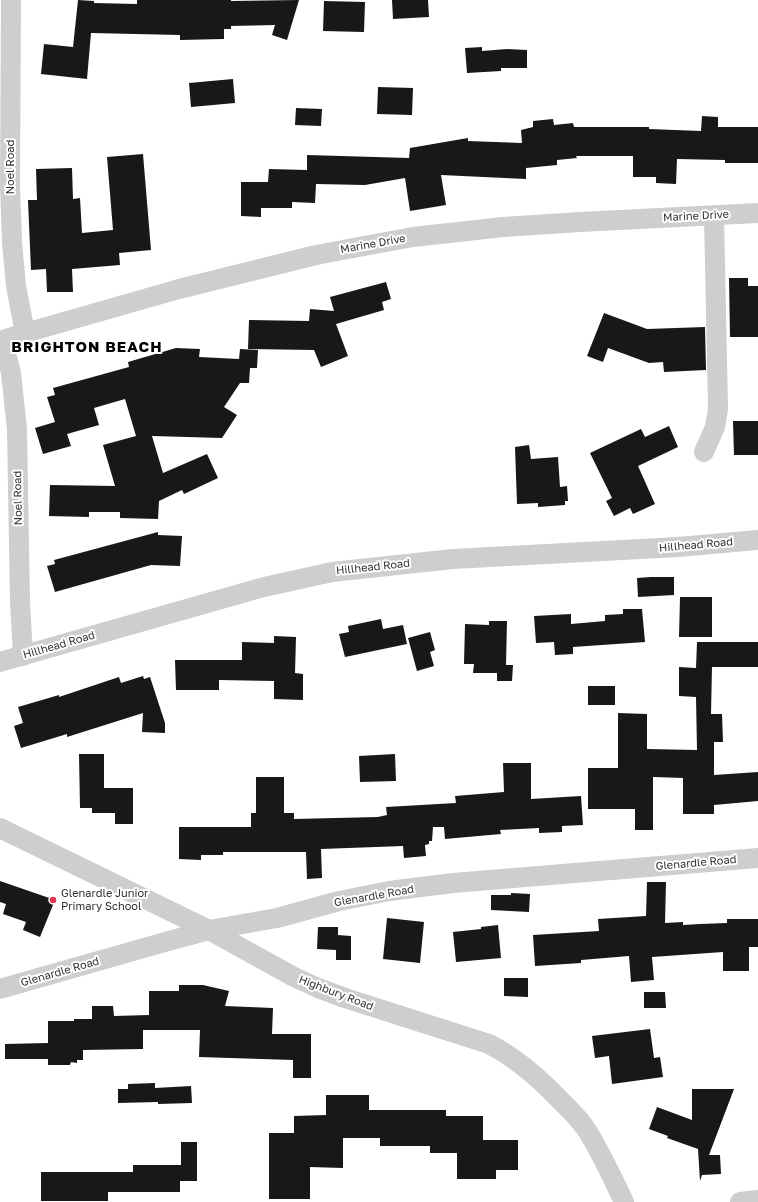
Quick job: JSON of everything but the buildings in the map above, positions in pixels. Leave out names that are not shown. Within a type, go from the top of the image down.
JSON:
[{"type":"street","name":"Noel Road","points":[[11,0],[10,186],[12,242],[16,286],[25,333]]},
{"type":"street","name":"Marine Drive","points":[[1,341],[178,289],[316,255],[413,237],[503,227],[758,213]]},
{"type":"street","points":[[704,452],[715,427],[718,409],[714,215]]},
{"type":"street","name":"Noel Road","points":[[1,341],[10,373],[16,429],[23,656]]},
{"type":"street","name":"Hillhead Road","points":[[0,662],[264,587],[332,572],[453,559],[678,547],[758,540]]},
{"type":"street","name":"Highbury Road","points":[[0,828],[210,930],[318,988],[490,1044],[506,1052],[548,1087],[585,1127],[599,1151],[624,1202]]},
{"type":"street","name":"Glenardle Road","points":[[0,989],[210,930],[277,918],[339,901],[404,889],[461,882],[758,858]]},
{"type":"street","points":[[740,1202],[758,1200]]},
{"type":"place","name":"Glenardle Junior Primary School","points":[[53,900]]},
{"type":"district","name":"BRIGHTON BEACH","points":[[87,347]]}]
